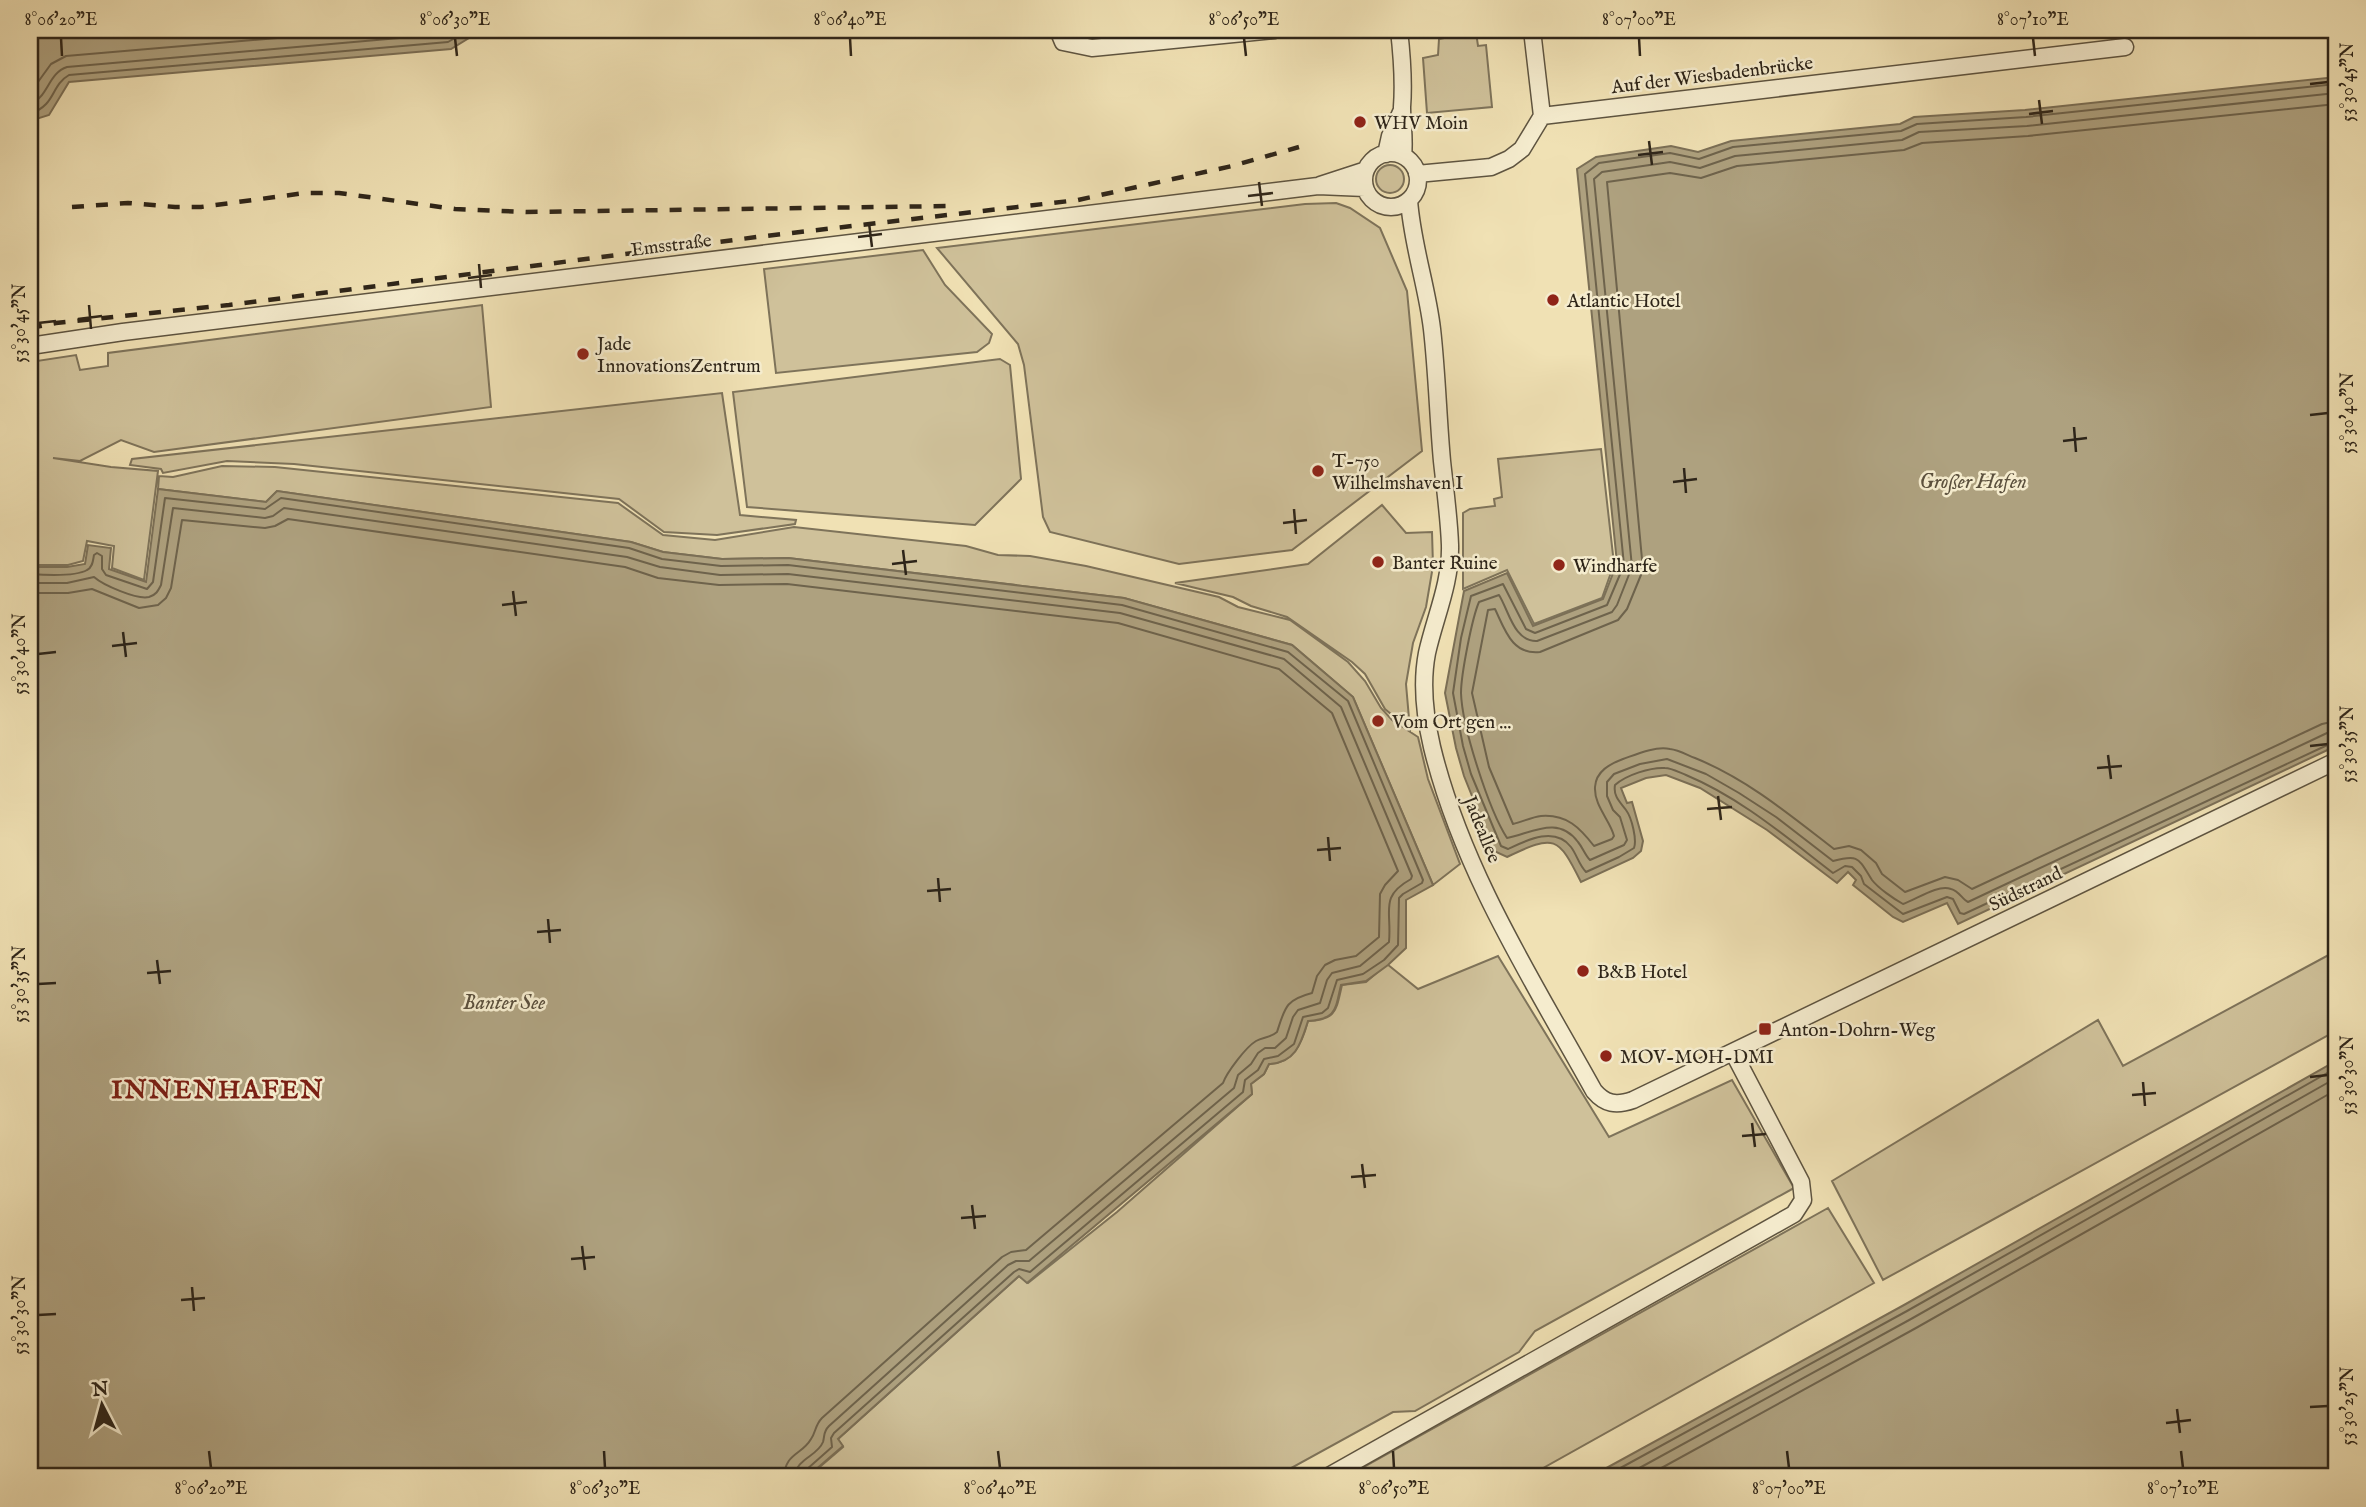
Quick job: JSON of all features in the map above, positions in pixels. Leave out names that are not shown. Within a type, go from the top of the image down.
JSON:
[{"type":"street","points":[[1058,30],[1063,42],[1092,48],[1275,30]]},
{"type":"street","points":[[1399,30],[1404,78],[1403,156]]},
{"type":"street","points":[[1417,174],[1491,167],[1509,159],[1522,149],[1542,116],[1532,30]]},
{"type":"street","name":"Auf der Wiesbadenbrücke","points":[[1542,116],[2125,47]]},
{"type":"street","points":[[1386,154],[1390,136],[1402,108]]},
{"type":"street","points":[[1386,154],[1403,156],[1410,161],[1417,174],[1416,188],[1409,200],[1391,207],[1375,202],[1365,188],[1366,170],[1374,159],[1386,154]]},
{"type":"street","name":"Emsstraße","points":[[1318,186],[1366,170]]},
{"type":"street","name":"Emsstraße","points":[[30,346],[136,330],[1318,186],[1365,188]]},
{"type":"street","name":"Jadeallee","points":[[1409,200],[1414,243],[1420,260],[1432,329],[1450,548],[1446,589],[1427,653],[1424,690],[1433,749],[1449,805],[1493,906],[1600,1098],[1616,1104],[1633,1100],[1733,1052]]},
{"type":"street","name":"Jadeallee","points":[[1391,207],[1414,243]]},
{"type":"street","name":"Südstrand","points":[[1733,1052],[2336,761]]},
{"type":"street","points":[[1327,1477],[1794,1214],[1803,1200],[1801,1182],[1733,1052]]},
{"type":"shaded area","points":[[1064,30],[1207,30],[1094,44],[1068,38]]},
{"type":"shaded area","points":[[1476,32],[1478,46],[1486,45],[1492,107],[1427,113],[1423,58],[1438,55],[1439,39]]},
{"type":"shaded area","points":[[1390,165],[1400,169],[1404,179],[1400,189],[1390,193],[1380,189],[1376,179],[1380,169]]},
{"type":"shaded area","points":[[1336,203],[1350,208],[1380,228],[1407,291],[1422,451],[1292,550],[1179,564],[1050,532],[1043,517],[1024,365],[1018,344],[937,248],[1305,204]]},
{"type":"shaded area","points":[[923,250],[945,285],[992,334],[989,343],[977,352],[776,373],[764,269]]},
{"type":"shaded area","points":[[482,305],[491,407],[154,452],[121,440],[80,461],[53,458],[158,471],[144,580],[112,568],[114,546],[87,541],[83,561],[68,565],[30,565],[30,362],[76,355],[80,370],[108,366],[108,353]]},
{"type":"shaded area","points":[[1000,359],[1010,365],[1021,479],[975,525],[747,507],[733,392]]},
{"type":"shaded area","points":[[722,393],[740,515],[796,520],[795,524],[717,535],[664,532],[619,499],[294,464],[227,461],[163,473],[161,469],[130,465],[132,459]]},
{"type":"shaded area","points":[[1601,449],[1614,564],[1602,598],[1534,624],[1507,570],[1463,589],[1463,513],[1470,509],[1495,506],[1494,499],[1502,497],[1498,459]]},
{"type":"shaded area","points":[[222,466],[275,467],[618,503],[663,535],[715,540],[794,527],[966,546],[998,555],[1030,556],[1086,566],[1219,597],[1238,607],[1290,620],[1348,662],[1392,720],[1418,737],[1428,779],[1460,864],[1433,885],[1353,697],[1292,645],[1124,598],[788,558],[722,559],[663,552],[631,542],[277,491],[266,502],[158,489],[159,476],[173,477]]},
{"type":"shaded area","points":[[1382,505],[1406,533],[1432,532],[1433,566],[1426,607],[1413,643],[1406,684],[1410,730],[1385,709],[1365,674],[1352,662],[1287,617],[1251,606],[1233,597],[1175,583],[1308,564]]},
{"type":"shaded area","points":[[2336,951],[2336,1031],[1883,1280],[1832,1181],[2098,1020],[2123,1066]]},
{"type":"shaded area","points":[[1498,956],[1609,1137],[1732,1080],[1794,1188],[1535,1331],[1519,1352],[1415,1411],[1393,1412],[1275,1477],[808,1477],[843,1447],[838,1439],[1019,1276],[1028,1283],[1117,1212],[1252,1094],[1251,1084],[1264,1074],[1269,1064],[1285,1060],[1296,1050],[1308,1021],[1325,1018],[1334,1012],[1342,985],[1366,982],[1387,964],[1418,989]]},
{"type":"shaded area","points":[[1828,1208],[1874,1283],[1527,1477],[1346,1477]]},
{"type":"water","points":[[30,30],[482,30],[451,49],[69,82],[49,115],[30,121]]},
{"type":"water","name":"Großer Hafen","points":[[2336,77],[2336,746],[1958,924],[1947,903],[1903,922],[1893,917],[1853,885],[1856,880],[1848,872],[1837,883],[1767,830],[1700,788],[1666,775],[1646,778],[1621,788],[1627,803],[1632,802],[1643,841],[1641,851],[1633,858],[1581,882],[1566,855],[1553,844],[1536,845],[1507,857],[1494,851],[1464,776],[1445,693],[1464,591],[1507,573],[1533,626],[1603,599],[1617,563],[1577,169],[1596,157],[1671,146],[1698,152],[1731,141],[1900,124],[1914,117],[2025,110]]},
{"type":"water","name":"Banter See","points":[[158,489],[266,502],[277,491],[631,542],[663,552],[722,559],[788,558],[1124,598],[1292,645],[1353,697],[1433,885],[1406,900],[1406,948],[1366,981],[1341,985],[1333,1012],[1325,1018],[1308,1021],[1296,1050],[1286,1060],[1269,1064],[1264,1074],[1251,1084],[1252,1094],[1027,1283],[1019,1276],[838,1439],[843,1446],[807,1477],[30,1477],[30,567],[85,564],[88,545],[111,548],[109,569],[146,582]]},
{"type":"water","points":[[2336,1061],[2336,1477],[1590,1477],[1904,1305]]},
{"type":"railway","points":[[30,328],[757,237],[1078,200],[1232,166],[1299,147]]},
{"type":"railway","points":[[72,207],[128,203],[201,207],[305,193],[339,193],[455,209],[526,212],[949,206]]},
{"type":"place","name":"WHV Moin","points":[[1360,122]]},
{"type":"place","name":"Atlantic Hotel","points":[[1553,300]]},
{"type":"place","name":"Jade InnovationsZentrum","points":[[583,354]]},
{"type":"place","name":"T-750 Wilhelmshaven I","points":[[1318,471]]},
{"type":"place","name":"Banter Ruine","points":[[1378,562]]},
{"type":"place","name":"Windharfe","points":[[1559,565]]},
{"type":"place","name":"Vom Ort gen ...","points":[[1378,721]]},
{"type":"place","name":"B&B Hotel","points":[[1583,971]]},
{"type":"place","name":"Anton-Dohrn-Weg","points":[[1765,1029]]},
{"type":"place","name":"MOV-MOH-DMI","points":[[1606,1056]]},
{"type":"district","name":"INNENHAFEN","points":[[218,1089]]}]
